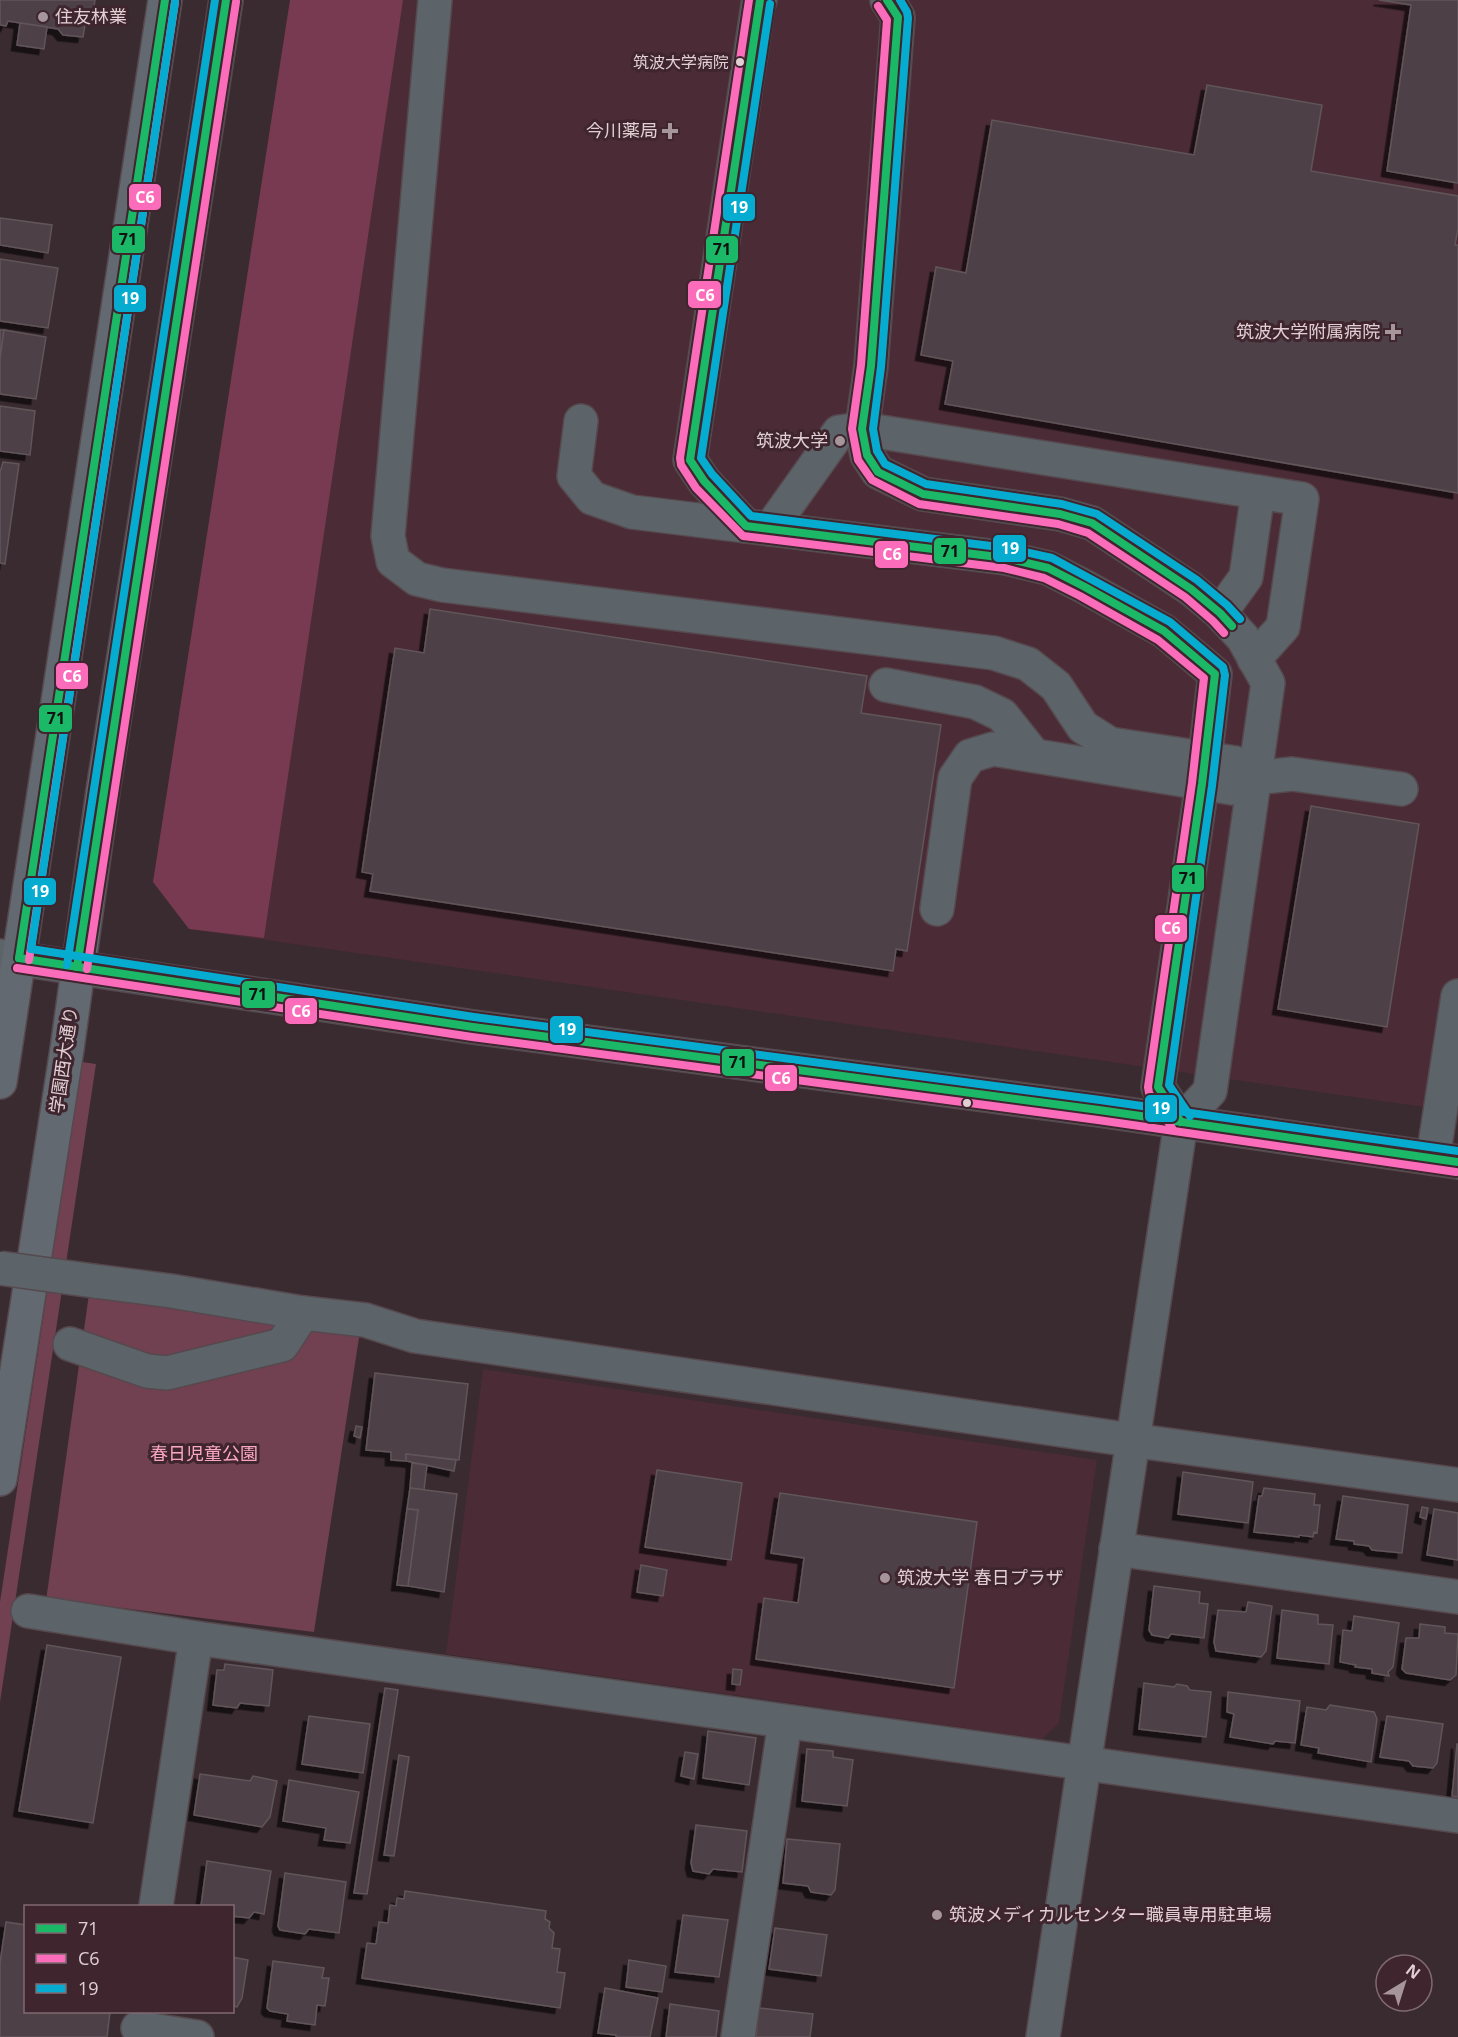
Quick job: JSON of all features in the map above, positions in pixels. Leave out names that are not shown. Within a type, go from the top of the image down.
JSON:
[{"type":"highway","points":[[0,1082],[9,957],[165,0]]},
{"type":"highway","name":"学園西大通り","points":[[0,1479],[226,0]]},
{"type":"street","points":[[435,0],[388,536],[393,561],[417,579],[442,585],[994,653],[1028,664],[1056,686],[1083,727],[1110,744],[1204,771]]},
{"type":"street","points":[[758,528],[704,481],[690,460],[760,0]]},
{"type":"street","points":[[887,0],[898,17],[871,366],[862,429],[867,455],[878,472],[923,494],[1060,514],[1092,524],[1191,588],[1220,613],[1249,649],[1268,683],[1210,1091],[1181,1122],[1131,1440],[1043,2037]]},
{"type":"street","points":[[581,421],[574,476],[592,498],[632,512],[1006,558],[1048,568],[1164,632],[1215,674]]},
{"type":"street","points":[[758,528],[838,432],[862,429],[1302,499],[1283,627],[1215,674],[1204,771],[1158,1087],[1181,1122]]},
{"type":"street","points":[[1220,613],[1246,577],[1257,492]]},
{"type":"street","points":[[886,685],[975,702],[1002,715],[1033,754]]},
{"type":"street","points":[[937,909],[955,778],[970,756],[993,749],[1204,771],[1236,763],[1254,778],[1292,774],[1401,789]]},
{"type":"street","points":[[9,957],[473,1027],[1446,1160],[1458,996]]},
{"type":"street","points":[[0,1268],[171,1291],[303,1313],[365,1320],[415,1336],[1458,1485]]},
{"type":"street","points":[[70,1344],[147,1371],[167,1373],[282,1345],[303,1313]]},
{"type":"street","points":[[1116,1549],[1458,1597]]},
{"type":"street","points":[[28,1611],[196,1638],[1458,1816]]},
{"type":"street","points":[[156,1905],[196,1638]]},
{"type":"street","points":[[738,2037],[784,1722]]},
{"type":"street","points":[[139,2026],[197,2037]]},
{"type":"shaded area","name":"筑波大学","points":[[290,0],[1458,0],[1458,1112],[189,929],[153,882]]},
{"type":"shaded area","points":[[290,0],[403,0],[264,938],[189,929],[153,882]]},
{"type":"shaded area","points":[[483,1369],[1097,1460],[1059,1723],[1042,1739],[446,1654]]},
{"type":"green space","points":[[82,1062],[96,1064],[0,1702],[0,1602]]},
{"type":"green space","name":"春日児童公園","points":[[89,1294],[360,1331],[314,1632],[74,1602],[45,1608]]},
{"type":"building","name":"住友林業","points":[[0,0],[95,0],[93,13],[87,13],[83,37],[63,35],[58,29],[8,21],[6,26],[0,25]]},
{"type":"building","points":[[1379,0],[1458,0],[1458,183],[1387,171],[1411,5]]},
{"type":"building","points":[[20,23],[47,27],[44,49],[17,45]]},
{"type":"building","points":[[1207,85],[1322,105],[1311,171],[1458,196],[1458,229],[1455,245],[1458,245],[1458,493],[945,404],[953,361],[921,355],[936,267],[966,273],[992,120],[1194,155]]},
{"type":"building","points":[[0,218],[52,225],[48,253],[0,245]]},
{"type":"building","points":[[0,259],[58,268],[48,328],[0,321]]},
{"type":"building","points":[[0,330],[4,330],[0,359]]},
{"type":"building","points":[[4,330],[46,337],[36,399],[0,394],[0,359]]},
{"type":"building","points":[[0,406],[35,411],[30,455],[0,451]]},
{"type":"building","points":[[3,462],[19,464],[5,564],[0,563],[0,472]]},
{"type":"building","points":[[430,609],[867,676],[861,713],[941,725],[907,951],[896,949],[893,971],[370,891],[373,874],[362,872],[395,648],[424,653]]},
{"type":"building","points":[[1311,806],[1419,824],[1387,1027],[1278,1009]]},
{"type":"building","points":[[375,1373],[468,1384],[459,1460],[406,1454],[406,1461],[391,1460],[391,1452],[366,1450]]},
{"type":"building","points":[[356,1426],[362,1427],[360,1438],[354,1436]]},
{"type":"building","points":[[406,1454],[456,1460],[454,1471],[406,1461]]},
{"type":"building","points":[[412,1463],[427,1465],[424,1490],[410,1488]]},
{"type":"building","points":[[657,1470],[742,1483],[731,1560],[645,1547]]},
{"type":"building","points":[[1183,1472],[1253,1482],[1248,1523],[1178,1514]]},
{"type":"building","points":[[410,1488],[457,1494],[444,1592],[408,1586],[418,1510],[407,1509]]},
{"type":"building","points":[[1264,1488],[1315,1494],[1314,1505],[1320,1505],[1317,1533],[1314,1532],[1313,1537],[1299,1535],[1299,1537],[1254,1532],[1259,1496],[1262,1496]]},
{"type":"building","name":"筑波大学 春日プラザ","points":[[780,1493],[977,1522],[954,1688],[756,1659],[764,1598],[798,1603],[804,1558],[771,1553]]},
{"type":"building","points":[[1343,1496],[1408,1505],[1402,1553],[1372,1550],[1369,1546],[1354,1544],[1354,1541],[1336,1539]]},
{"type":"building","points":[[1422,1507],[1428,1508],[1426,1519],[1420,1517]]},
{"type":"building","points":[[407,1509],[418,1510],[408,1586],[397,1585]]},
{"type":"building","points":[[1434,1509],[1458,1513],[1458,1560],[1427,1555]]},
{"type":"building","points":[[641,1565],[667,1570],[663,1596],[637,1592]]},
{"type":"building","points":[[1154,1586],[1200,1592],[1199,1603],[1208,1604],[1204,1638],[1171,1634],[1168,1638],[1152,1635],[1149,1630]]},
{"type":"building","points":[[1248,1602],[1272,1606],[1266,1651],[1261,1657],[1216,1651],[1214,1642],[1218,1610],[1246,1612]]},
{"type":"building","points":[[1282,1610],[1318,1615],[1318,1624],[1333,1625],[1329,1664],[1277,1658]]},
{"type":"building","points":[[1354,1616],[1399,1623],[1393,1667],[1388,1672],[1389,1676],[1372,1673],[1372,1669],[1340,1662],[1343,1630],[1352,1631]]},
{"type":"building","points":[[1420,1624],[1445,1627],[1445,1633],[1458,1634],[1456,1675],[1450,1680],[1406,1673],[1402,1669],[1406,1638],[1419,1638]]},
{"type":"building","points":[[47,1645],[121,1657],[93,1823],[19,1811]]},
{"type":"building","points":[[225,1664],[273,1670],[269,1706],[240,1703],[237,1708],[213,1705],[217,1670],[224,1670]]},
{"type":"building","points":[[733,1669],[742,1670],[740,1685],[732,1684]]},
{"type":"building","points":[[1144,1683],[1174,1687],[1177,1684],[1187,1686],[1190,1690],[1211,1692],[1206,1737],[1139,1729]]},
{"type":"building","points":[[385,1688],[398,1690],[367,1894],[354,1893]]},
{"type":"building","points":[[1228,1692],[1300,1701],[1295,1743],[1275,1741],[1273,1744],[1230,1737],[1234,1714],[1227,1712]]},
{"type":"building","points":[[1330,1705],[1374,1712],[1377,1719],[1371,1762],[1318,1753],[1319,1748],[1301,1745],[1307,1707],[1326,1710]]},
{"type":"building","points":[[309,1716],[370,1724],[363,1773],[302,1764]]},
{"type":"building","points":[[1387,1716],[1443,1724],[1437,1763],[1433,1768],[1413,1766],[1409,1761],[1380,1757]]},
{"type":"building","points":[[708,1731],[756,1738],[749,1785],[703,1778]]},
{"type":"building","points":[[1458,1744],[1458,1797],[1452,1796]]},
{"type":"building","points":[[807,1749],[833,1751],[833,1757],[853,1760],[847,1806],[802,1801]]},
{"type":"building","points":[[685,1752],[698,1754],[694,1779],[681,1776]]},
{"type":"building","points":[[399,1755],[409,1757],[394,1856],[384,1855]]},
{"type":"building","points":[[200,1774],[250,1781],[253,1776],[277,1781],[270,1817],[262,1827],[194,1815]]},
{"type":"building","points":[[289,1780],[359,1792],[350,1843],[324,1840],[326,1828],[283,1821]]},
{"type":"building","points":[[696,1825],[747,1831],[742,1872],[713,1869],[709,1874],[693,1871],[691,1863]]},
{"type":"building","points":[[787,1839],[840,1844],[835,1890],[831,1895],[811,1892],[808,1886],[783,1883]]},
{"type":"building","points":[[207,1861],[271,1871],[264,1914],[254,1912],[249,1918],[234,1916],[234,1905],[201,1905]]},
{"type":"building","points":[[285,1873],[346,1882],[339,1933],[309,1929],[305,1934],[280,1930],[278,1926]]},
{"type":"building","points":[[405,1891],[546,1911],[545,1919],[550,1922],[549,1928],[554,1933],[552,1948],[560,1949],[557,1972],[565,1973],[560,2008],[362,1978],[367,1943],[376,1944],[379,1922],[388,1923],[390,1905],[396,1906],[397,1898],[404,1899]]},
{"type":"building","points":[[683,1915],[728,1920],[719,1977],[675,1972]]},
{"type":"building","points":[[6,1922],[24,1925],[24,2013],[110,2013],[107,2037],[0,2037],[0,1963]]},
{"type":"building","points":[[775,1928],[827,1935],[821,1976],[769,1969]]},
{"type":"building","points":[[234,1957],[248,1960],[242,1998],[237,2007],[234,2006]]},
{"type":"building","points":[[629,1960],[666,1966],[662,1992],[626,1987]]},
{"type":"building","points":[[273,1961],[324,1968],[322,1978],[329,1978],[325,2006],[317,2005],[315,2025],[287,2021],[288,2014],[270,2011],[267,2008]]},
{"type":"building","points":[[605,1988],[658,1998],[650,2037],[616,2037],[616,2035],[598,2033]]},
{"type":"building","points":[[670,2004],[719,2011],[716,2037],[666,2037]]},
{"type":"building","points":[[759,2008],[813,2014],[810,2037],[756,2037]]},
{"type":"transit line","name":"71","points":[[19,958],[165,0]]},
{"type":"transit line","name":"19","points":[[67,965],[215,0]]},
{"type":"transit line","name":"71","points":[[77,967],[226,0]]},
{"type":"transit line","name":"C6","points":[[749,0],[680,458],[681,465],[696,488],[743,536],[1004,568],[1044,578],[1158,640],[1204,678],[1192,783],[1148,1087],[1149,1093],[1172,1128]]},
{"type":"transit line","name":"71","points":[[760,0],[690,460],[704,481],[746,526],[1006,558],[1048,568],[1164,631],[1215,674],[1202,784],[1158,1087],[1181,1122]]},
{"type":"transit line","name":"71","points":[[887,0],[898,17],[871,366],[862,429],[867,455],[878,472],[923,494],[1060,514],[1092,523],[1191,589],[1232,626]]},
{"type":"transit line","name":"19","points":[[900,0],[908,18],[881,367],[873,429],[877,451],[885,464],[926,484],[1062,504],[1097,514],[1197,580],[1240,619]]},
{"type":"transit line","name":"C6","points":[[29,960],[175,2]]},
{"type":"transit line","name":"19","points":[[175,2],[31,949],[474,1017],[1100,1100],[1458,1151]]},
{"type":"transit line","name":"C6","points":[[87,969],[236,2]]},
{"type":"transit line","name":"19","points":[[770,4],[701,458],[712,474],[751,516],[1007,548],[1052,558],[1170,622],[1223,667],[1225,675],[1212,786],[1169,1085],[1190,1116]]},
{"type":"transit line","name":"C6","points":[[878,6],[887,20],[861,365],[852,429],[858,460],[872,480],[919,504],[1058,524],[1088,533],[1185,597],[1224,633]]},
{"type":"transit line","name":"71","points":[[19,958],[473,1027],[1099,1110],[1458,1162]]},
{"type":"transit line","name":"C6","points":[[17,968],[472,1037],[1098,1120],[1456,1172]]},
{"type":"place","name":"住友林業","points":[[43,17]]},
{"type":"place","name":"筑波大学病院","points":[[740,62]]},
{"type":"place","name":"今川薬局","points":[[670,131]]},
{"type":"place","name":"筑波大学附属病院","points":[[1393,332]]},
{"type":"place","name":"筑波大学","points":[[840,441]]},
{"type":"place","name":"筑波大学 春日プラザ","points":[[885,1578]]},
{"type":"place","name":"筑波メディカルセンター職員専用駐車場","points":[[937,1915]]}]
